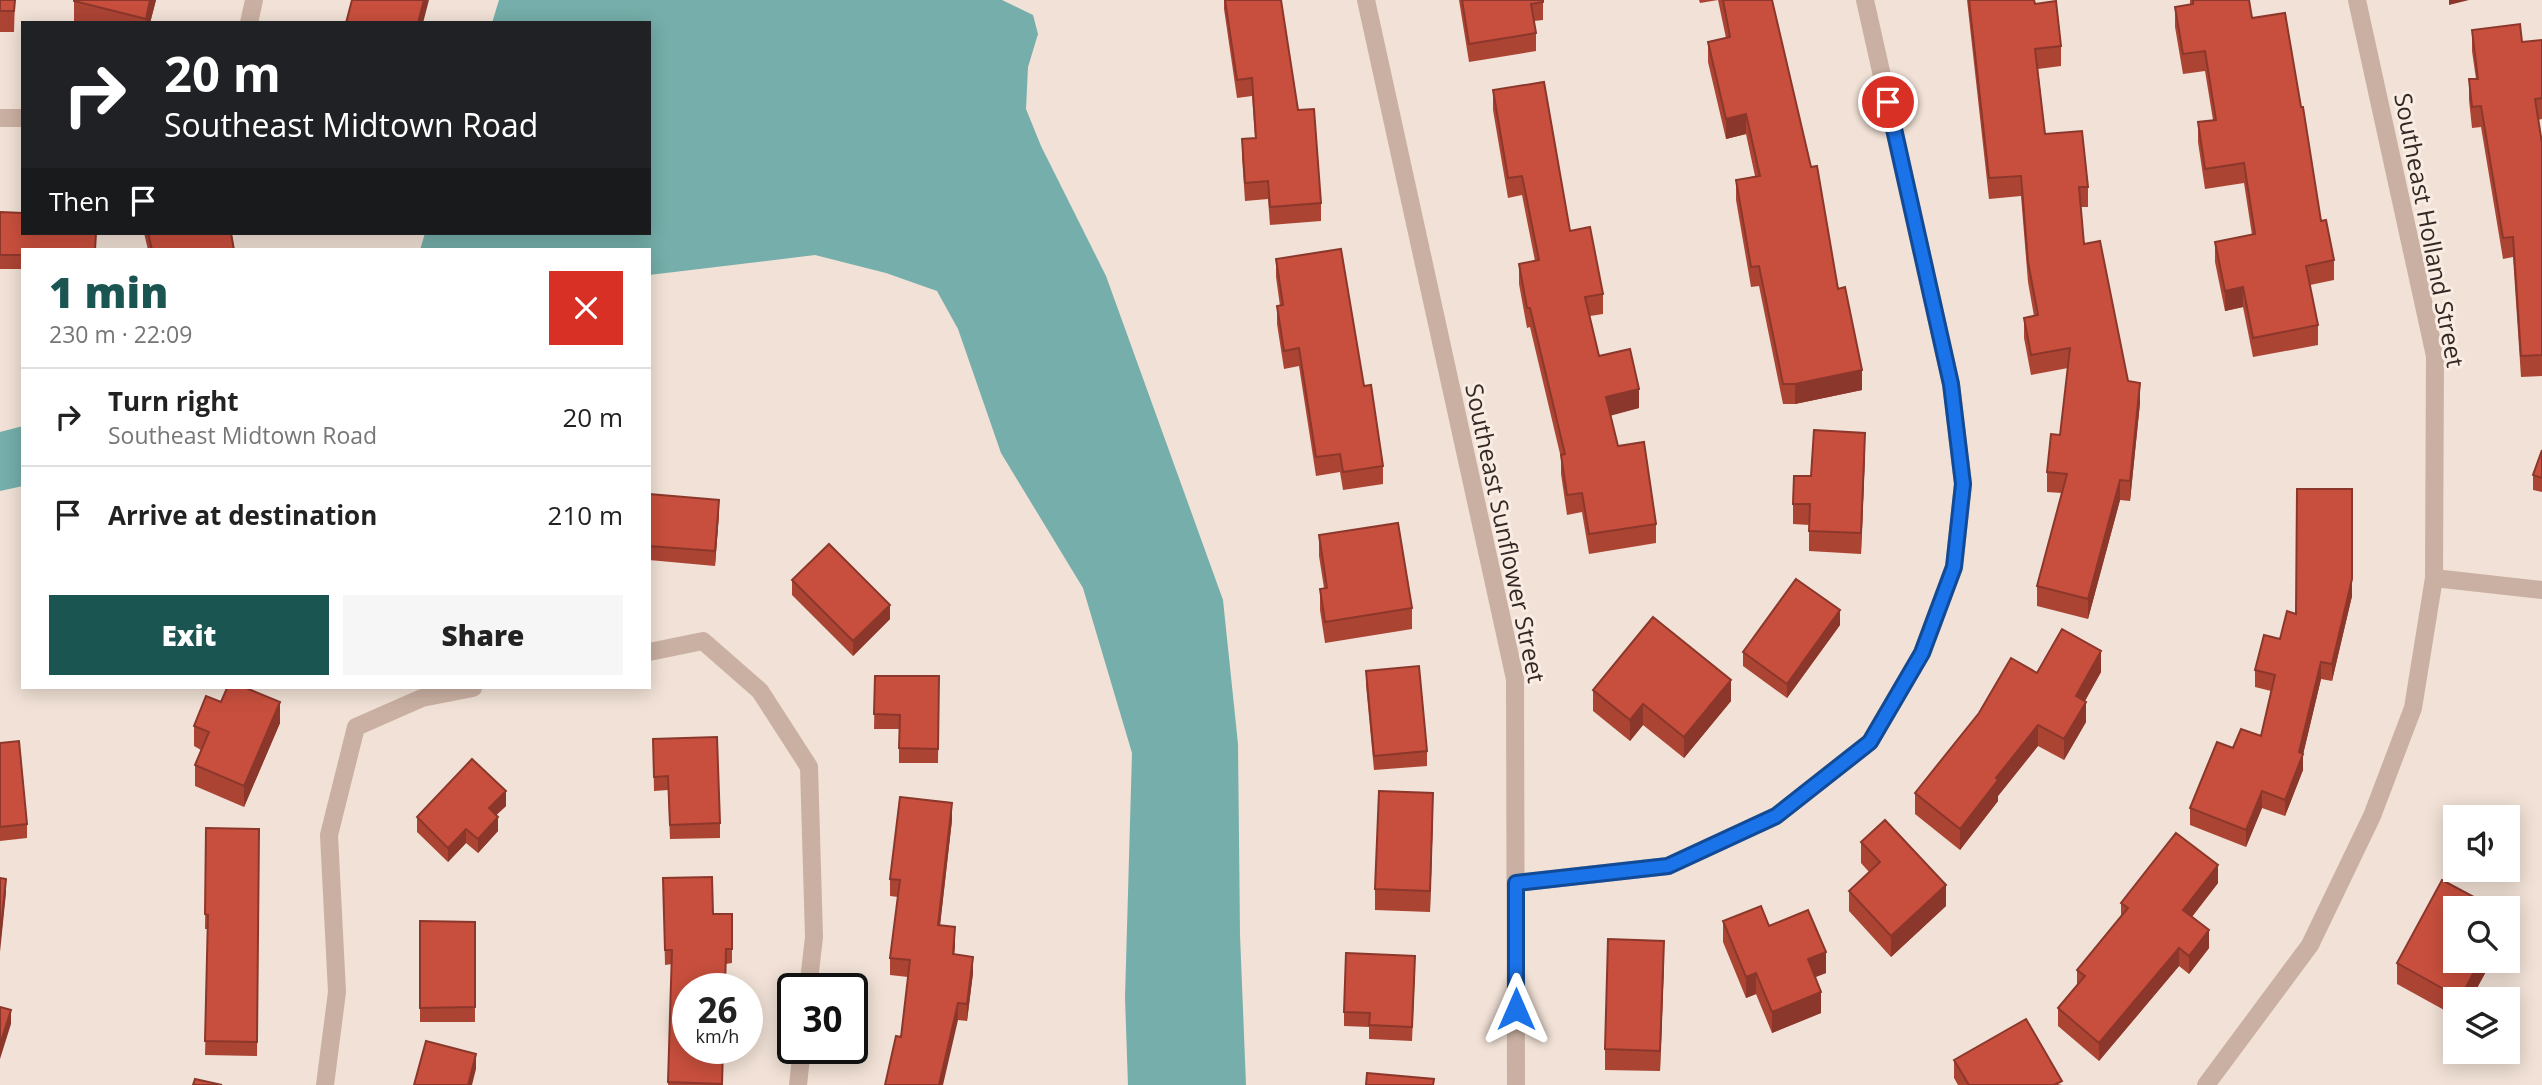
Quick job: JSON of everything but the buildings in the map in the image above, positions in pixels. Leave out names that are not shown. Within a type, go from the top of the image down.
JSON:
[{"type":"street","points":[[249,21],[254,0]]},
{"type":"street","name":"Southeast Sunflower Street","points":[[1366,0],[1515,679],[1516,1085]]},
{"type":"street","points":[[1516,883],[1668,866],[1776,816],[1870,742],[1922,653],[1954,567],[1963,484],[1951,384],[1865,0]]},
{"type":"street","name":"Southeast Holland Street","points":[[2206,1085],[2310,944],[2372,816],[2413,708],[2434,578],[2435,356],[2357,0]]},
{"type":"street","points":[[0,118],[21,118]]},
{"type":"street","points":[[2434,578],[2542,590]]},
{"type":"street","points":[[651,652],[704,641],[760,691],[809,767],[814,937],[810,973]]},
{"type":"street","points":[[325,1085],[337,992],[329,835],[356,727],[422,698],[468,689]]},
{"type":"street","points":[[798,1085],[800,1064]]},
{"type":"water","points":[[499,0],[1002,0],[1033,15],[1038,34],[1028,67],[1026,109],[1041,146],[1106,276],[1223,600],[1238,744],[1240,935],[1246,1085],[1128,1085],[1125,998],[1132,753],[1083,588],[1001,453],[958,329],[937,291],[886,273],[815,255],[651,275],[651,248],[421,248],[424,235],[651,235],[651,21],[493,21]]},
{"type":"water","points":[[21,427],[21,486],[0,491],[0,432]]},
{"type":"route","points":[[1516,1009],[1516,883],[1668,866],[1776,816],[1870,742],[1922,653],[1954,567],[1963,484],[1951,384],[1888,102]]}]
